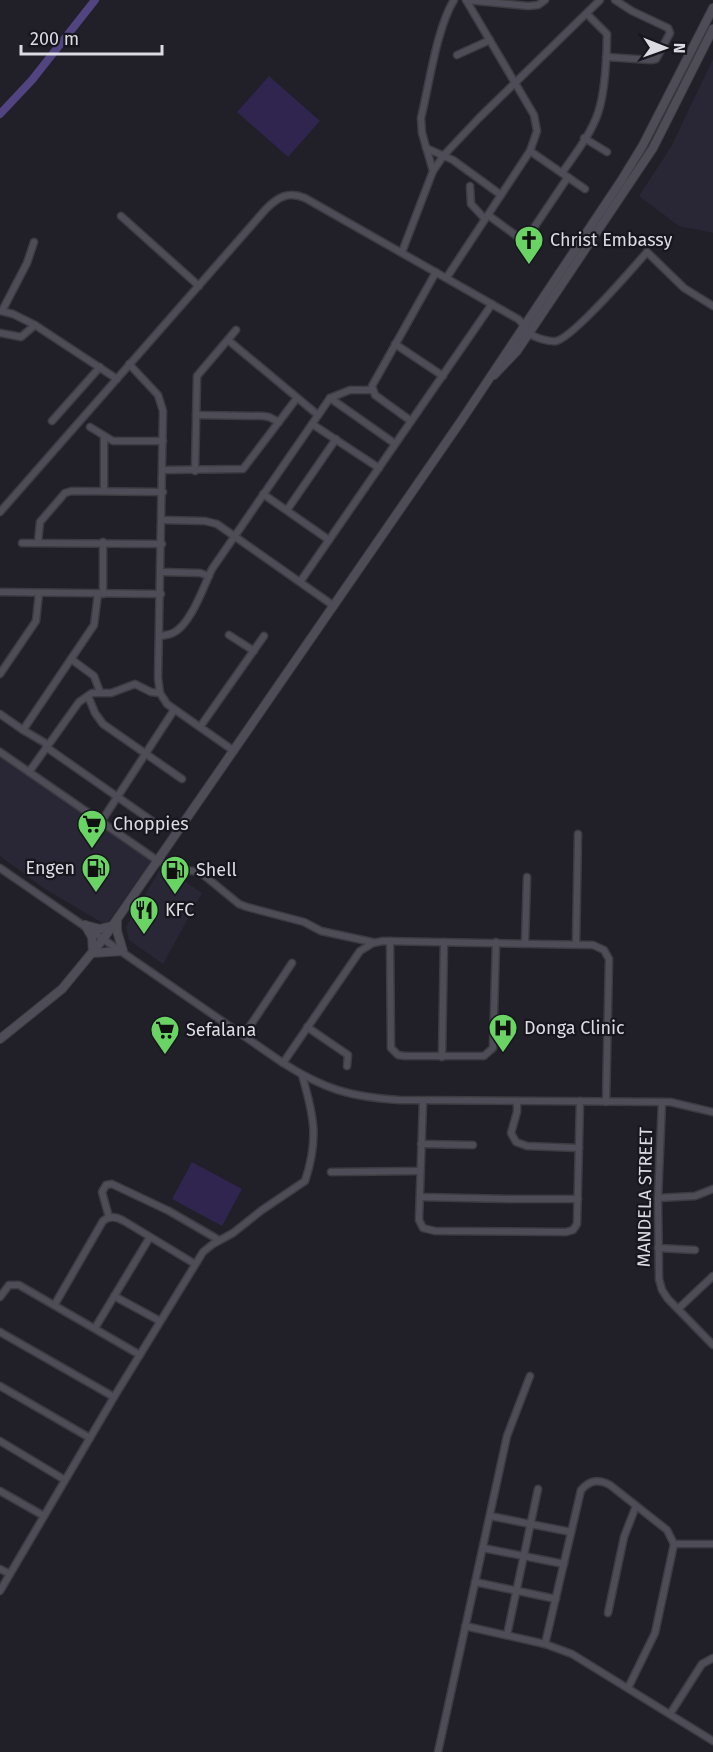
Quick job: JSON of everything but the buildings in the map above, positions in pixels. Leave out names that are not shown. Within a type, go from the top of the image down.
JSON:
[{"type":"street","points":[[433,171],[422,133],[421,118],[443,25],[454,0]]},
{"type":"street","points":[[447,278],[530,150],[537,131],[534,114],[466,0],[528,6],[545,0]]},
{"type":"street","points":[[402,252],[433,171],[444,155],[478,118],[600,0]]},
{"type":"street","points":[[606,57],[656,59],[670,33],[668,28],[615,0]]},
{"type":"street","points":[[0,1039],[51,1000],[104,938],[489,380],[517,351],[526,330],[578,243],[643,145],[713,8]]},
{"type":"street","points":[[470,186],[471,204],[486,217],[518,237],[529,235],[565,175],[598,112],[607,34],[587,14]]},
{"type":"street","points":[[526,330],[653,148],[713,29]]},
{"type":"street","points":[[457,55],[489,40]]},
{"type":"street","points":[[584,138],[606,152]]},
{"type":"street","points":[[426,148],[453,160],[501,195]]},
{"type":"street","points":[[530,150],[585,189]]},
{"type":"street","points":[[0,512],[266,209],[277,199],[290,194],[305,198],[402,252],[518,319],[526,330],[550,341],[563,338],[607,296],[647,252],[684,288],[713,306]]},
{"type":"street","points":[[122,216],[199,286]]},
{"type":"street","points":[[34,242],[27,263],[1,311],[35,325],[117,379]]},
{"type":"street","points":[[411,421],[375,395],[372,382],[436,272]]},
{"type":"street","points":[[300,582],[492,304]]},
{"type":"street","points":[[0,333],[21,337],[35,325]]},
{"type":"street","points":[[195,471],[197,376],[236,330]]},
{"type":"street","points":[[228,340],[318,415]]},
{"type":"street","points":[[395,344],[443,376]]},
{"type":"street","points":[[129,364],[158,395],[163,411],[158,678],[160,693],[174,710],[234,751]]},
{"type":"street","points":[[52,421],[100,367]]},
{"type":"street","points":[[160,636],[174,633],[181,626],[199,600],[209,576],[234,536],[330,398],[350,390],[372,390]]},
{"type":"street","points":[[163,470],[243,469],[297,398]]},
{"type":"street","points":[[330,398],[394,443]]},
{"type":"street","points":[[196,415],[263,416],[279,422]]},
{"type":"street","points":[[312,424],[379,468]]},
{"type":"street","points":[[90,427],[113,441],[163,441]]},
{"type":"street","points":[[104,437],[104,490]]},
{"type":"street","points":[[287,510],[336,439]]},
{"type":"street","points":[[38,542],[40,522],[65,493],[104,490],[163,492]]},
{"type":"street","points":[[263,494],[329,540]]},
{"type":"street","points":[[162,520],[211,522],[334,606]]},
{"type":"street","points":[[23,730],[94,625],[100,594],[103,542]]},
{"type":"street","points":[[22,543],[162,543]]},
{"type":"street","points":[[161,572],[200,573],[209,576]]},
{"type":"street","points":[[0,592],[161,594]]},
{"type":"street","points":[[0,674],[36,621],[39,593]]},
{"type":"street","points":[[229,635],[254,651]]},
{"type":"street","points":[[200,727],[264,636]]},
{"type":"street","points":[[71,659],[94,676],[100,692]]},
{"type":"street","points":[[29,772],[75,706],[88,696],[100,692],[111,693],[135,684],[151,692],[160,693]]},
{"type":"street","points":[[88,696],[95,713],[103,724],[182,779]]},
{"type":"street","points":[[101,822],[174,710]]},
{"type":"street","points":[[0,714],[152,821]]},
{"type":"street","points":[[0,752],[158,861],[179,869],[200,872],[238,903],[247,907],[304,922],[321,931],[373,943],[390,941],[496,942],[576,944],[601,948],[609,959],[606,1102]]},
{"type":"street","points":[[576,944],[578,834]]},
{"type":"street","points":[[0,868],[283,1063],[324,1086],[347,1094],[423,1101],[662,1102],[713,1112]]},
{"type":"street","points":[[525,943],[527,877]]},
{"type":"street","points":[[85,925],[100,929],[115,922]]},
{"type":"street","points":[[115,922],[123,951]]},
{"type":"street","points":[[85,925],[92,937],[93,952]]},
{"type":"street","points":[[390,941],[391,1048],[402,1056],[442,1057],[484,1056],[493,1048],[496,942]]},
{"type":"street","points":[[442,1057],[444,942]]},
{"type":"street","points":[[283,1063],[360,951],[373,943]]},
{"type":"street","points":[[93,952],[123,951]]},
{"type":"street","points":[[244,1035],[292,963]]},
{"type":"street","points":[[0,1033],[15,1027]]},
{"type":"street","points":[[307,1027],[348,1055],[347,1066]]},
{"type":"street","points":[[0,1592],[202,1252],[233,1233],[305,1181],[314,1143],[314,1118],[302,1075]]},
{"type":"street","points":[[423,1101],[420,1171],[421,1225],[428,1230],[445,1231],[568,1232],[577,1226],[580,1101]]},
{"type":"street","points":[[517,1101],[517,1112],[511,1133],[516,1142],[527,1146],[579,1148]]},
{"type":"street","name":"MANDELA STREET","points":[[662,1102],[658,1198],[660,1283],[665,1295],[713,1345]]},
{"type":"street","points":[[421,1144],[473,1145]]},
{"type":"street","points":[[332,1172],[420,1171]]},
{"type":"street","points":[[109,1217],[102,1192],[106,1185],[112,1184],[169,1211],[219,1240]]},
{"type":"street","points":[[658,1198],[695,1196],[713,1190]]},
{"type":"street","points":[[420,1197],[509,1200],[578,1199]]},
{"type":"street","points":[[55,1304],[103,1221],[109,1217],[116,1217],[124,1221],[195,1264]]},
{"type":"street","points":[[95,1328],[150,1237]]},
{"type":"street","points":[[658,1248],[694,1250]]},
{"type":"street","points":[[678,1309],[713,1276]]},
{"type":"street","points":[[0,1297],[7,1286],[17,1284],[140,1355]]},
{"type":"street","points":[[114,1296],[160,1321]]},
{"type":"street","points":[[0,1332],[114,1397]]},
{"type":"street","points":[[438,1752],[507,1437],[530,1376]]},
{"type":"street","points":[[0,1386],[90,1438]]},
{"type":"street","points":[[0,1441],[65,1480]]},
{"type":"street","points":[[545,1644],[581,1490],[587,1483],[595,1480],[610,1485],[667,1530],[674,1544],[655,1633],[628,1688]]},
{"type":"street","points":[[507,1635],[538,1489]]},
{"type":"street","points":[[0,1491],[44,1516]]},
{"type":"street","points":[[608,1613],[624,1538],[636,1506]]},
{"type":"street","points":[[490,1516],[571,1532]]},
{"type":"street","points":[[674,1544],[713,1544]]},
{"type":"street","points":[[483,1548],[564,1564]]},
{"type":"street","points":[[0,1569],[10,1574]]},
{"type":"street","points":[[475,1582],[556,1599]]},
{"type":"street","points":[[465,1626],[545,1644],[572,1654],[713,1741]]},
{"type":"street","points":[[670,1714],[702,1664],[713,1658]]},
{"type":"shaded area","points":[[713,59],[713,233],[679,226],[639,196],[671,147]]},
{"type":"shaded area","points":[[269,76],[320,121],[288,157],[237,112]]},
{"type":"shaded area","points":[[0,746],[156,854],[106,925],[45,889],[0,856]]},
{"type":"shaded area","points":[[162,866],[202,893],[163,964],[129,940],[126,927]]},
{"type":"shaded area","points":[[192,1162],[242,1189],[222,1226],[172,1199]]},
{"type":"waterway","points":[[0,114],[32,80],[95,0]]},
{"type":"place","name":"Christ Embassy","points":[[529,266]]},
{"type":"place","name":"Choppies","points":[[92,850]]},
{"type":"place","name":"Engen","points":[[96,894]]},
{"type":"place","name":"Shell","points":[[175,896]]},
{"type":"place","name":"KFC","points":[[144,936]]},
{"type":"place","name":"Donga Clinic","points":[[503,1054]]},
{"type":"place","name":"Sefalana","points":[[165,1056]]}]
